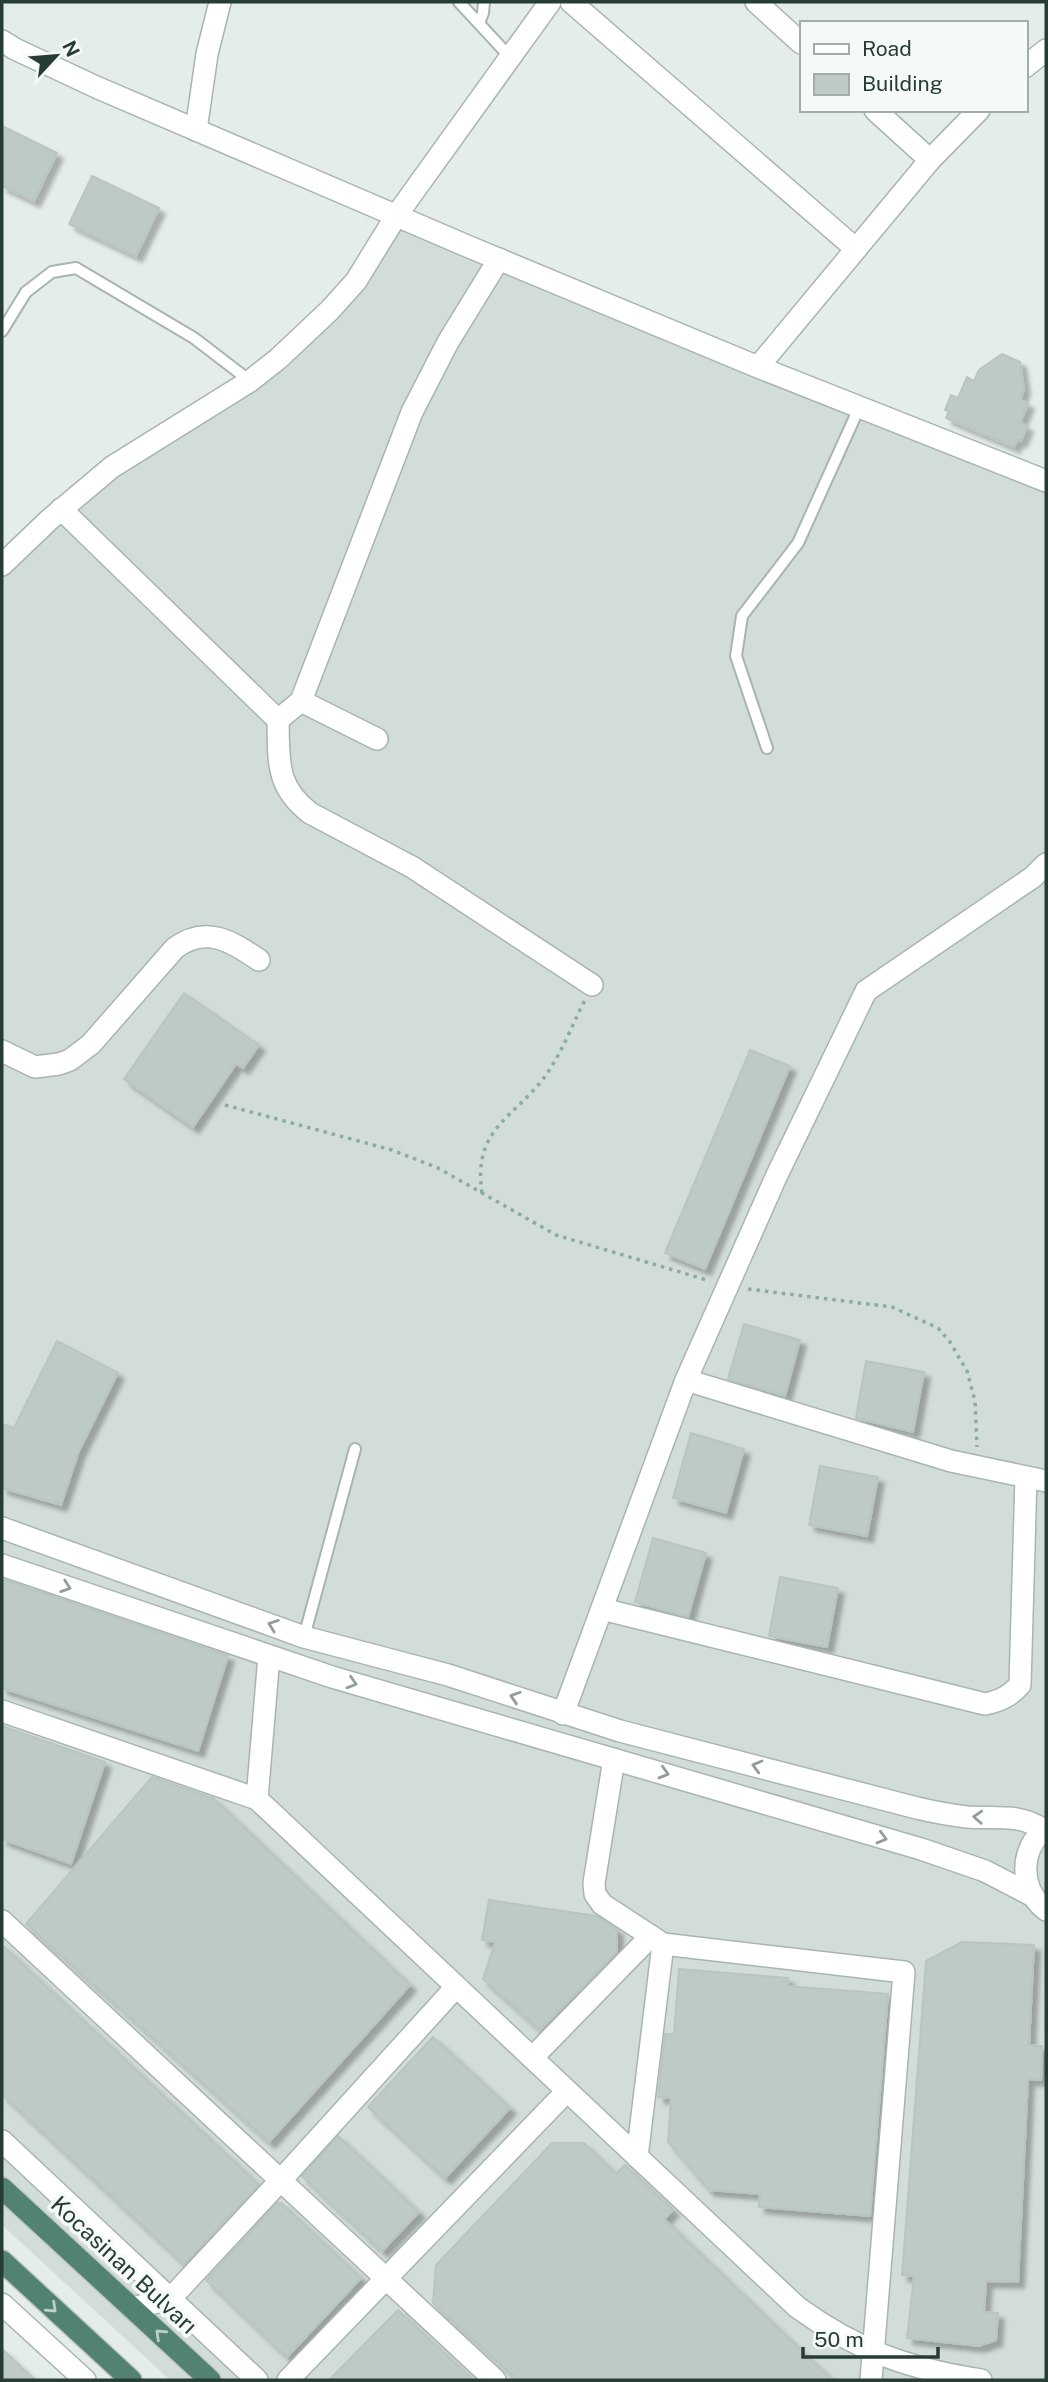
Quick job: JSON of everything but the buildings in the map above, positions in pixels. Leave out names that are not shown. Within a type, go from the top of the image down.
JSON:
[{"type":"highway","name":"Kocasinan Bulvarı","points":[[2,2188],[210,2380]]},
{"type":"highway","points":[[2,2262],[131,2380]]},
{"type":"street","points":[[197,130],[207,54],[220,2]]},
{"type":"street","points":[[2,565],[61,509],[112,467],[250,381],[301,338],[356,281],[396,216],[550,2]]},
{"type":"street","points":[[571,2],[856,249]]},
{"type":"street","points":[[756,2],[800,42]]},
{"type":"street","points":[[2,41],[96,87],[499,260],[859,408],[1046,481]]},
{"type":"street","points":[[1027,66],[1046,50]]},
{"type":"street","points":[[877,112],[930,160]]},
{"type":"street","points":[[758,367],[930,160],[977,112]]},
{"type":"street","points":[[278,720],[302,701],[412,412],[448,342],[499,260]]},
{"type":"street","points":[[61,509],[278,720],[280,771],[287,790],[300,806],[412,867],[592,985]]},
{"type":"street","points":[[302,701],[377,739]]},
{"type":"street","points":[[563,1714],[687,1380],[776,1177],[866,990],[1033,877],[1046,864]]},
{"type":"street","points":[[2,1051],[35,1067],[59,1065],[70,1060],[92,1044],[174,948],[191,939],[200,936],[220,938],[259,960]]},
{"type":"street","points":[[603,1609],[985,1704],[1005,1698],[1020,1685],[1036,1479],[951,1461],[687,1380]]},
{"type":"street","points":[[2,1528],[304,1637],[448,1675],[620,1731],[917,1808],[967,1817],[1021,1819],[1035,1823],[1045,1829],[1029,1849],[1025,1873],[1040,1903]]},
{"type":"street","points":[[2,1565],[269,1656],[402,1698],[920,1849],[985,1871],[1040,1903]]},
{"type":"street","points":[[257,1799],[269,1656]]},
{"type":"street","points":[[2,1712],[257,1799],[797,2307],[846,2340],[874,2353],[921,2369],[981,2380]]},
{"type":"street","points":[[614,1759],[593,1888],[602,1904],[657,1940],[904,1972],[871,2380]]},
{"type":"street","points":[[2,1922],[495,2380]]},
{"type":"street","points":[[531,2058],[657,1940]]},
{"type":"street","points":[[638,2157],[657,1940]]},
{"type":"street","points":[[132,2308],[170,2299],[456,1987]]},
{"type":"street","points":[[288,2380],[567,2091]]},
{"type":"street","points":[[2,2141],[257,2380]]},
{"type":"street","points":[[2,2304],[85,2380]]},
{"type":"lane","points":[[459,2],[510,57]]},
{"type":"lane","points":[[478,23],[484,2]]},
{"type":"lane","points":[[2,331],[26,292],[52,272],[76,268],[194,338],[250,381]]},
{"type":"lane","points":[[768,748],[736,656],[742,615],[798,543],[859,408]]},
{"type":"lane","points":[[304,1637],[355,1449]]},
{"type":"path","points":[[482,1194],[480,1168],[487,1142],[499,1123],[517,1109],[548,1072],[592,985]]},
{"type":"path","points":[[225,1105],[392,1150],[438,1168],[556,1235],[728,1287],[892,1307],[938,1328],[960,1357],[972,1386],[978,1466]]},
{"type":"shaded area","points":[[392,224],[1046,481],[1046,2380],[170,2380],[2,2225],[2,563],[35,530],[271,365]]}]
